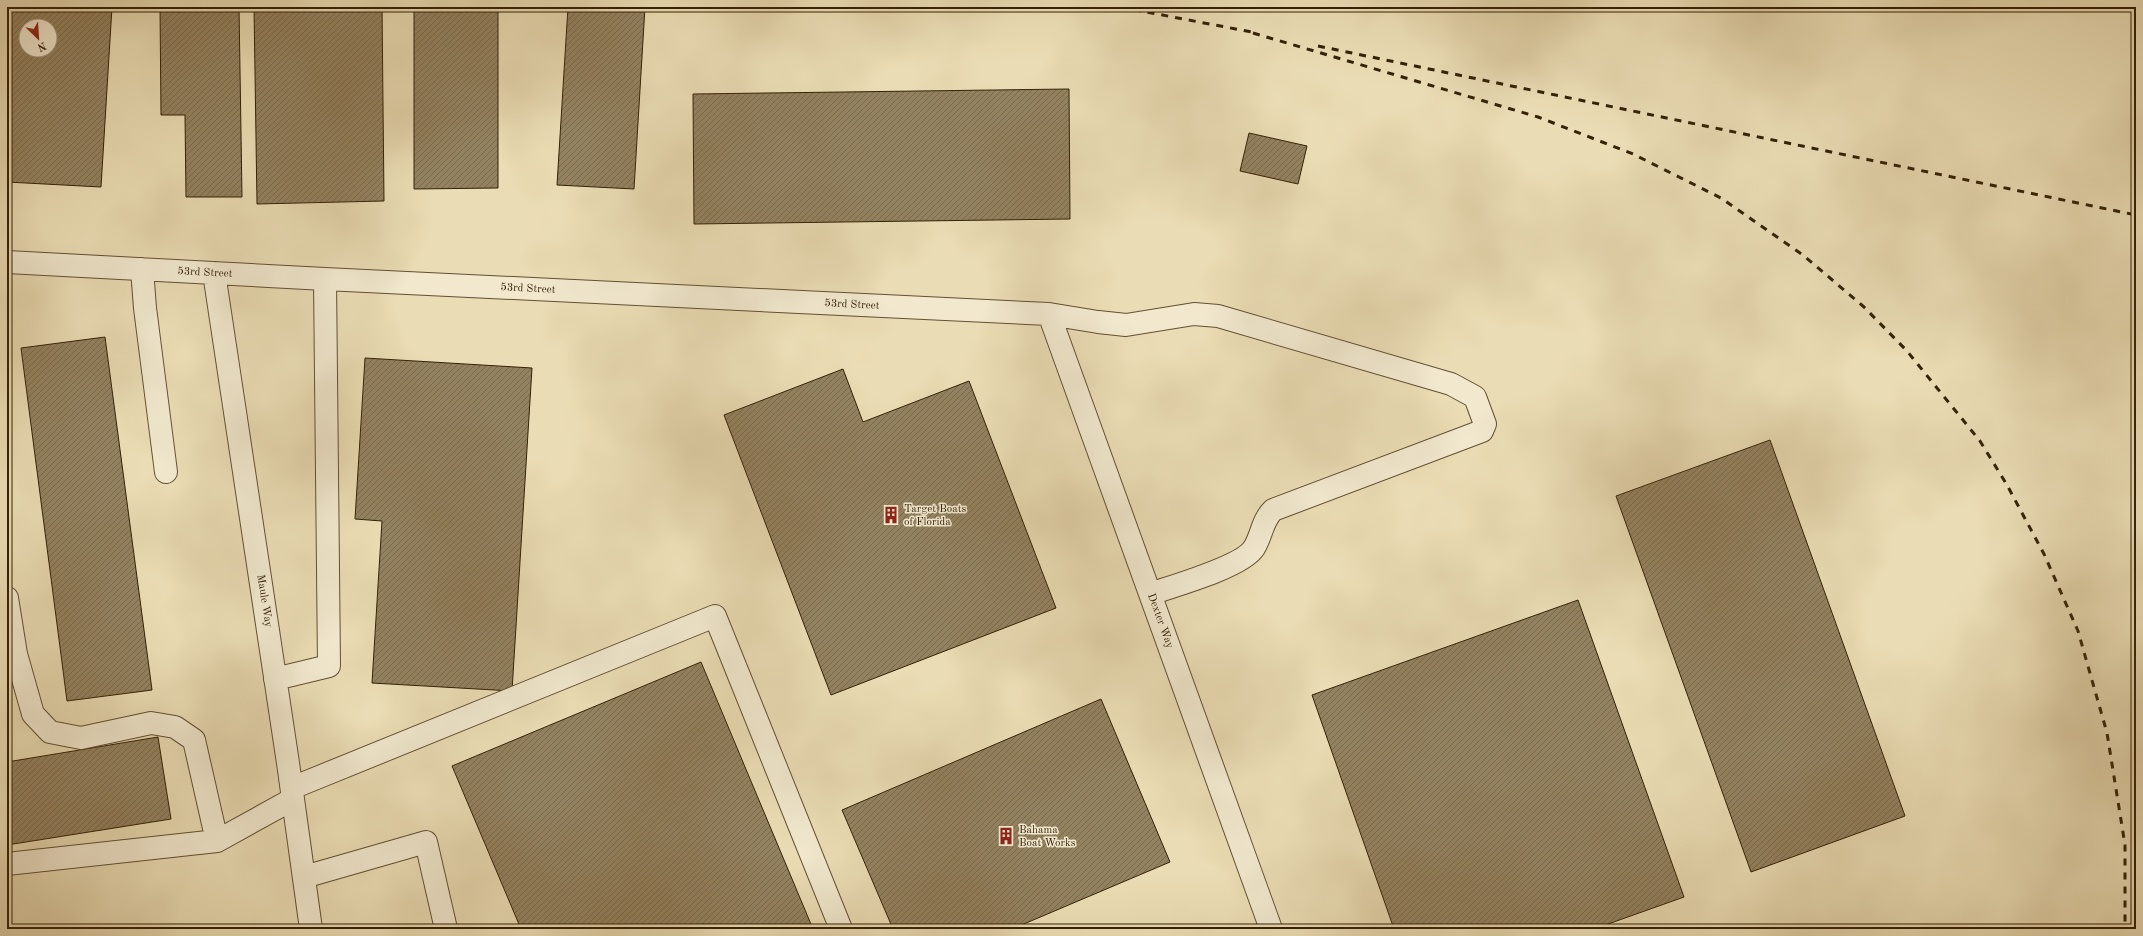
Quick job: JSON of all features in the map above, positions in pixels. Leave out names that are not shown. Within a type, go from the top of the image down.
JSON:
[{"type":"street","name":"53rd Street","points":[[7,262],[1049,314],[1126,325],[1194,314],[1218,316],[1451,384],[1475,397],[1484,424],[1482,431],[1273,510],[1262,526],[1254,548],[1244,557],[1228,566],[1150,594]]},
{"type":"street","points":[[142,269],[145,308],[166,472]]},
{"type":"street","name":"Maule Way","points":[[214,273],[311,929]]},
{"type":"street","points":[[275,679],[329,666],[325,279]]},
{"type":"street","name":"Dexter Way","points":[[1049,314],[1271,929]]},
{"type":"street","points":[[7,598],[16,654],[33,714],[50,732],[81,738],[151,724],[175,727],[194,740],[217,841]]},
{"type":"street","points":[[7,864],[217,841],[292,793],[715,616],[841,929]]},
{"type":"street","points":[[304,877],[426,842],[446,929]]},
{"type":"building","points":[[7,7],[112,7],[101,187],[7,182]]},
{"type":"building","points":[[160,7],[239,7],[242,197],[186,197],[185,115],[161,115]]},
{"type":"building","points":[[254,7],[382,7],[384,201],[257,204]]},
{"type":"building","points":[[414,7],[498,7],[498,188],[414,189]]},
{"type":"building","points":[[568,7],[645,7],[634,189],[557,185]]},
{"type":"building","points":[[1069,89],[1070,219],[694,224],[693,94]]},
{"type":"building","points":[[1249,133],[1307,146],[1298,184],[1240,171]]},
{"type":"building","points":[[105,337],[152,690],[67,701],[21,348]]},
{"type":"building","points":[[365,358],[532,368],[512,691],[372,683],[382,521],[355,519]]},
{"type":"building","name":"Target Boats of Florida","points":[[843,369],[863,422],[969,381],[1056,608],[831,695],[724,415]]},
{"type":"building","points":[[1770,440],[1905,816],[1751,872],[1616,496]]},
{"type":"building","points":[[1578,600],[1684,897],[1594,929],[1394,929],[1312,695]]},
{"type":"building","points":[[701,662],[813,929],[521,929],[452,766]]},
{"type":"building","name":"Bahama Boat Works","points":[[1101,699],[1170,862],[1012,929],[893,929],[842,810]]},
{"type":"building","points":[[158,737],[171,819],[7,845],[7,762]]},
{"type":"railway","points":[[1120,7],[1257,33]]},
{"type":"railway","points":[[1253,33],[1538,117],[1633,154],[1721,198],[1803,255],[1864,307],[1907,351],[1980,441],[2007,485],[2044,554],[2078,631],[2107,733],[2125,845],[2125,929]]},
{"type":"railway","points":[[1318,46],[2136,215]]},
{"type":"place","name":"Target Boats of Florida","points":[[891,515]]},
{"type":"place","name":"Bahama Boat Works","points":[[1006,836]]}]
